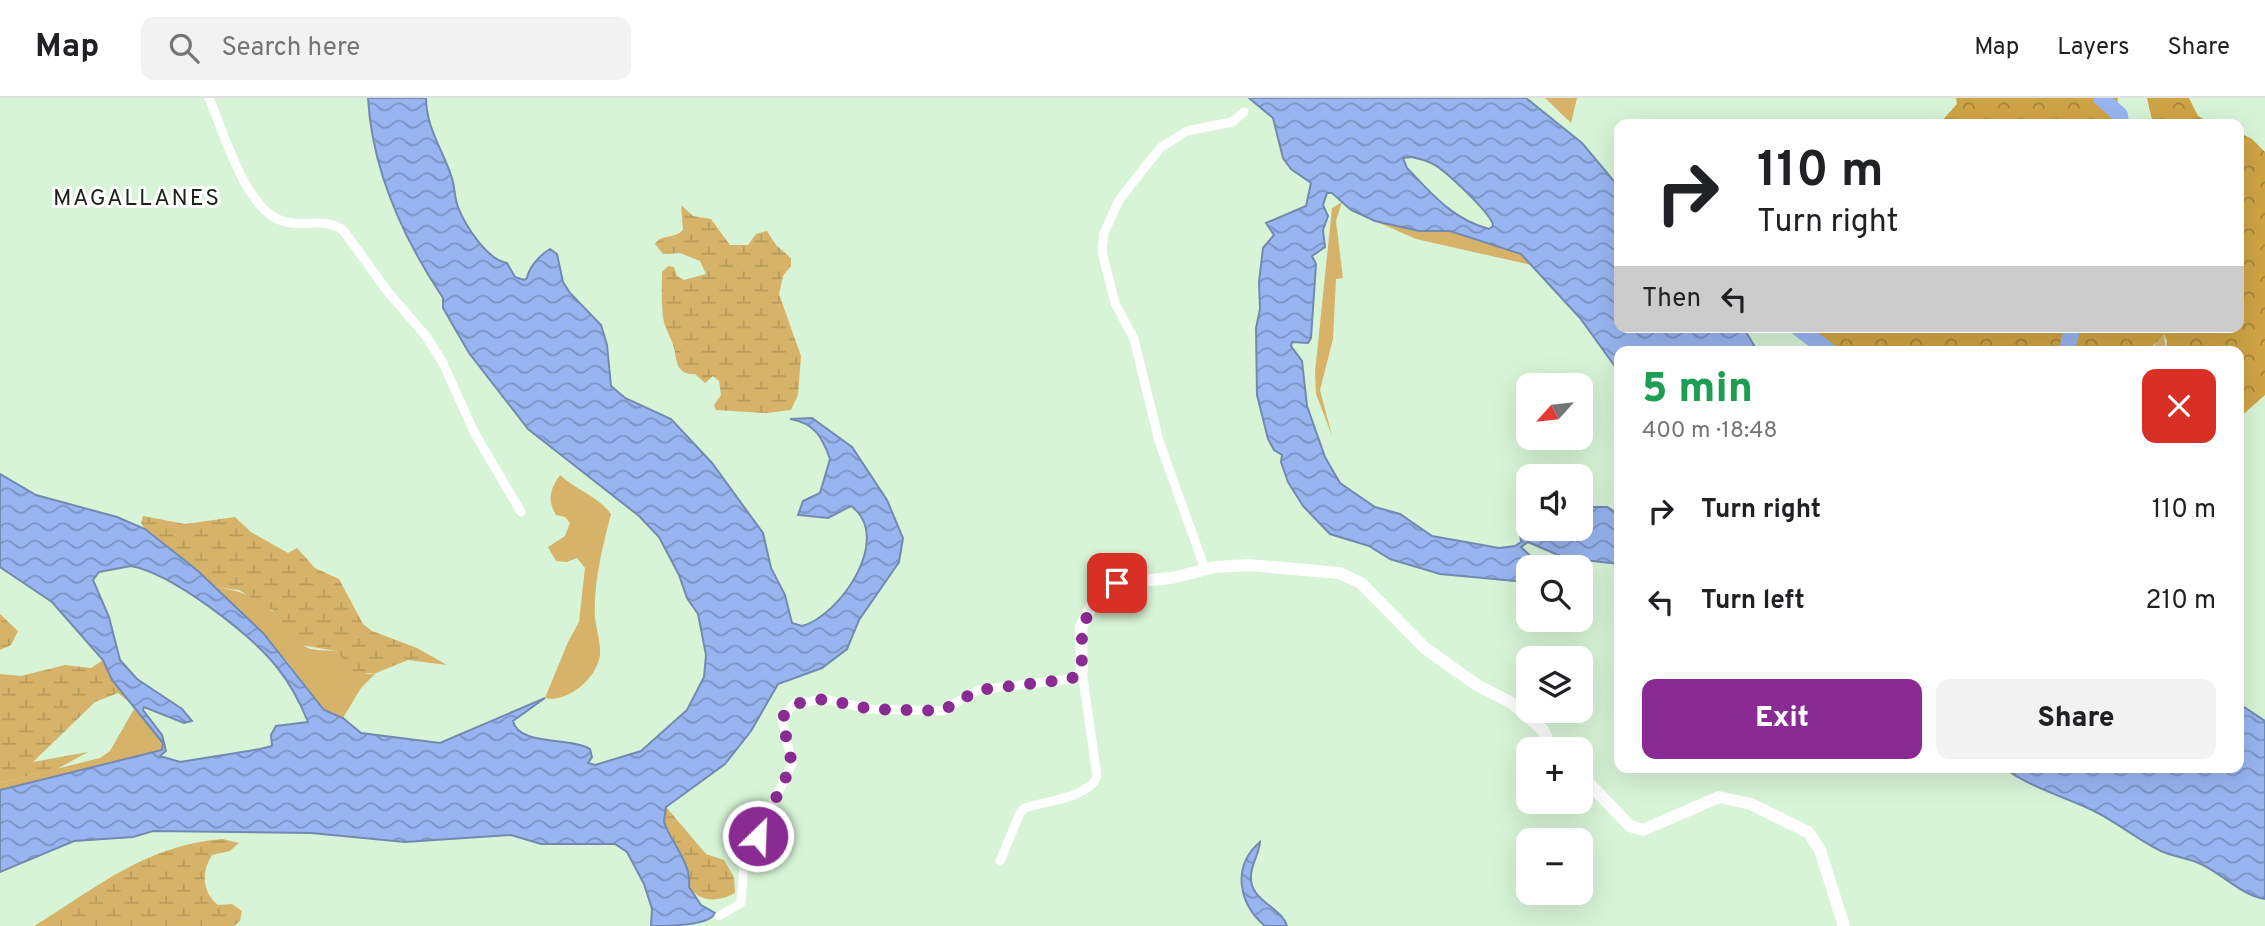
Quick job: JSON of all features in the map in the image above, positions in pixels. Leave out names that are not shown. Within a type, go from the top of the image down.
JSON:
[{"type":"street","points":[[209,98],[248,191],[262,209],[287,223],[320,221],[333,223],[344,230],[388,292],[426,336],[443,363],[474,432],[521,512]]},
{"type":"street","points":[[1205,569],[1159,441],[1134,339],[1115,303],[1102,252],[1104,233],[1119,200],[1160,148],[1187,131],[1232,121],[1244,112]]},
{"type":"street","points":[[1000,861],[1020,813],[1025,808],[1085,790],[1094,784],[1097,777],[1082,670],[1081,627],[1091,607],[1117,583],[1172,578],[1205,569],[1249,565],[1339,573],[1361,583],[1426,649],[1476,685],[1512,703],[1538,724],[1545,737]]},
{"type":"street","points":[[719,916],[741,903],[744,862],[792,764],[782,718],[794,704],[824,699],[870,709],[942,711],[978,690],[1071,679],[1082,670]]},
{"type":"street","points":[[1593,788],[1630,826],[1637,829],[1643,830],[1719,797],[1752,804],[1808,832],[1820,850],[1844,926]]},
{"type":"green space","points":[[1545,98],[1577,98],[1571,123]]},
{"type":"green space","points":[[1956,98],[2118,98],[2115,119],[1944,119],[1957,104]]},
{"type":"green space","points":[[2147,98],[2189,98],[2198,116],[2204,119],[2152,119]]},
{"type":"green space","points":[[2244,135],[2265,152],[2265,395],[2244,414],[2244,346],[2167,346],[2164,334],[2153,346],[1834,346],[1817,333],[2244,333]]},
{"type":"green space","points":[[1342,202],[1336,221],[1343,278],[1336,279],[1333,339],[1320,390],[1332,436],[1316,394],[1315,372],[1332,208]]},
{"type":"green space","points":[[681,205],[693,216],[711,219],[730,245],[748,245],[756,234],[767,231],[776,245],[791,258],[791,266],[783,276],[779,294],[801,356],[798,395],[791,410],[766,413],[716,410],[714,405],[721,395],[719,381],[713,376],[705,383],[695,374],[684,372],[678,366],[663,317],[662,272],[668,266],[674,267],[677,276],[684,280],[706,274],[700,261],[680,253],[663,254],[655,244],[683,230]]},
{"type":"green space","points":[[1375,221],[1419,231],[1450,231],[1521,254],[1531,265],[1416,239]]},
{"type":"green space","points":[[2164,334],[2165,346],[2154,346],[2159,336]]},
{"type":"green space","points":[[560,475],[600,502],[611,514],[597,578],[595,617],[600,650],[598,664],[580,687],[554,699],[545,698],[579,622],[585,568],[577,558],[567,562],[556,561],[548,547],[565,536],[570,523],[565,517],[556,515],[551,504],[552,490]]},
{"type":"green space","points":[[143,516],[185,524],[235,517],[251,532],[288,553],[297,548],[315,568],[339,579],[363,624],[372,631],[417,648],[447,665],[408,660],[376,673],[355,673],[336,651],[301,645],[292,639],[272,610],[239,590],[215,587],[145,529],[141,523]]},
{"type":"green space","points":[[215,587],[239,592],[262,602],[294,637],[308,648],[335,651],[363,673],[376,673],[361,688],[343,718],[324,710],[286,660]]},
{"type":"green space","points":[[0,614],[18,631],[11,645],[0,650]]},
{"type":"green space","points":[[103,660],[112,680],[129,702],[118,693],[95,702],[33,762],[88,752],[57,769],[0,783],[0,674],[21,676],[65,665],[91,668]]},
{"type":"green space","points":[[134,709],[163,743],[162,750],[0,790],[0,783],[100,758],[110,751]]},
{"type":"green space","points":[[666,807],[706,854],[724,860],[734,877],[735,893],[710,899],[699,896],[689,887],[684,862],[664,822]]},
{"type":"green space","points":[[223,839],[239,843],[230,851],[212,855],[206,868],[205,882],[209,894],[218,905],[232,904],[242,911],[240,921],[234,926],[34,926],[101,883],[146,859],[195,843]]},
{"type":"water","points":[[368,98],[426,98],[429,119],[452,179],[458,207],[471,232],[492,256],[507,263],[515,277],[524,280],[546,252],[550,249],[557,254],[563,282],[601,325],[607,345],[611,386],[625,398],[671,419],[712,463],[763,533],[771,568],[785,595],[792,623],[802,626],[817,619],[846,592],[857,574],[867,536],[863,520],[851,506],[828,518],[798,515],[803,501],[820,493],[830,459],[824,444],[811,427],[790,419],[812,418],[852,447],[887,500],[903,538],[899,562],[859,620],[847,649],[822,668],[778,684],[751,731],[725,764],[666,807],[664,822],[684,861],[689,887],[701,905],[715,913],[705,921],[651,926],[652,909],[644,884],[627,852],[615,844],[541,844],[511,835],[405,842],[311,833],[153,831],[133,837],[74,841],[0,872],[0,790],[162,750],[163,743],[112,680],[103,660],[52,602],[0,567],[0,474],[36,495],[117,517],[145,529],[198,571],[263,633],[324,710],[343,718],[361,733],[440,743],[545,698],[513,721],[517,729],[535,738],[581,745],[590,749],[592,757],[588,763],[595,765],[641,751],[687,710],[704,677],[706,655],[698,614],[687,598],[679,575],[659,537],[639,516],[528,429],[469,353],[443,308],[443,298],[415,252],[392,203],[376,152]],"holes":[[[131,566],[148,571],[188,592],[229,622],[264,653],[290,686],[308,722],[276,726],[271,735],[272,746],[260,749],[180,762],[160,756],[166,751],[162,735],[143,710],[144,707],[184,723],[192,721],[182,709],[137,679],[120,660],[109,617],[93,580],[99,572]]]},
{"type":"water","points":[[1249,98],[1526,98],[1582,143],[1614,181],[1614,333],[1747,333],[1754,346],[1614,346],[1614,365],[1580,318],[1521,254],[1450,231],[1419,231],[1375,221],[1351,210],[1332,193],[1327,193],[1323,205],[1328,216],[1323,230],[1325,247],[1312,256],[1316,264],[1311,338],[1308,343],[1292,342],[1291,346],[1302,361],[1307,406],[1325,457],[1340,483],[1375,507],[1400,514],[1432,536],[1499,548],[1515,546],[1521,541],[1593,541],[1593,507],[1607,507],[1614,511],[1614,563],[1593,561],[1593,555],[1558,555],[1528,542],[1521,547],[1529,555],[1516,555],[1516,581],[1440,574],[1390,559],[1369,546],[1330,534],[1303,506],[1288,482],[1281,462],[1282,455],[1274,450],[1268,439],[1257,395],[1256,328],[1260,309],[1259,282],[1263,248],[1274,235],[1266,223],[1306,206],[1311,183],[1291,169],[1283,158],[1273,118]],"holes":[[[1412,157],[1439,168],[1478,204],[1493,226],[1489,229],[1476,225],[1453,212],[1407,168],[1403,158]]]},
{"type":"water","points":[[2244,707],[2265,721],[2265,899],[2240,889],[2201,864],[2161,851],[2096,812],[2011,773],[2244,773]]},
{"type":"water","points":[[1260,842],[1251,872],[1252,885],[1260,898],[1279,913],[1287,926],[1265,926],[1249,907],[1244,896],[1242,874],[1245,863]]},
{"type":"waterway","points":[[2101,98],[2120,115],[2120,119]]},
{"type":"waterway","points":[[1805,333],[1822,346]]},
{"type":"waterway","points":[[2068,346],[2071,333]]},
{"type":"district","name":"MAGALLANES","points":[[137,197]]},
{"type":"route","points":[[758,836],[792,764],[790,750],[784,738],[782,718],[794,704],[824,699],[870,709],[942,711],[978,690],[1071,679],[1082,670],[1081,627],[1091,607],[1117,583]]}]
